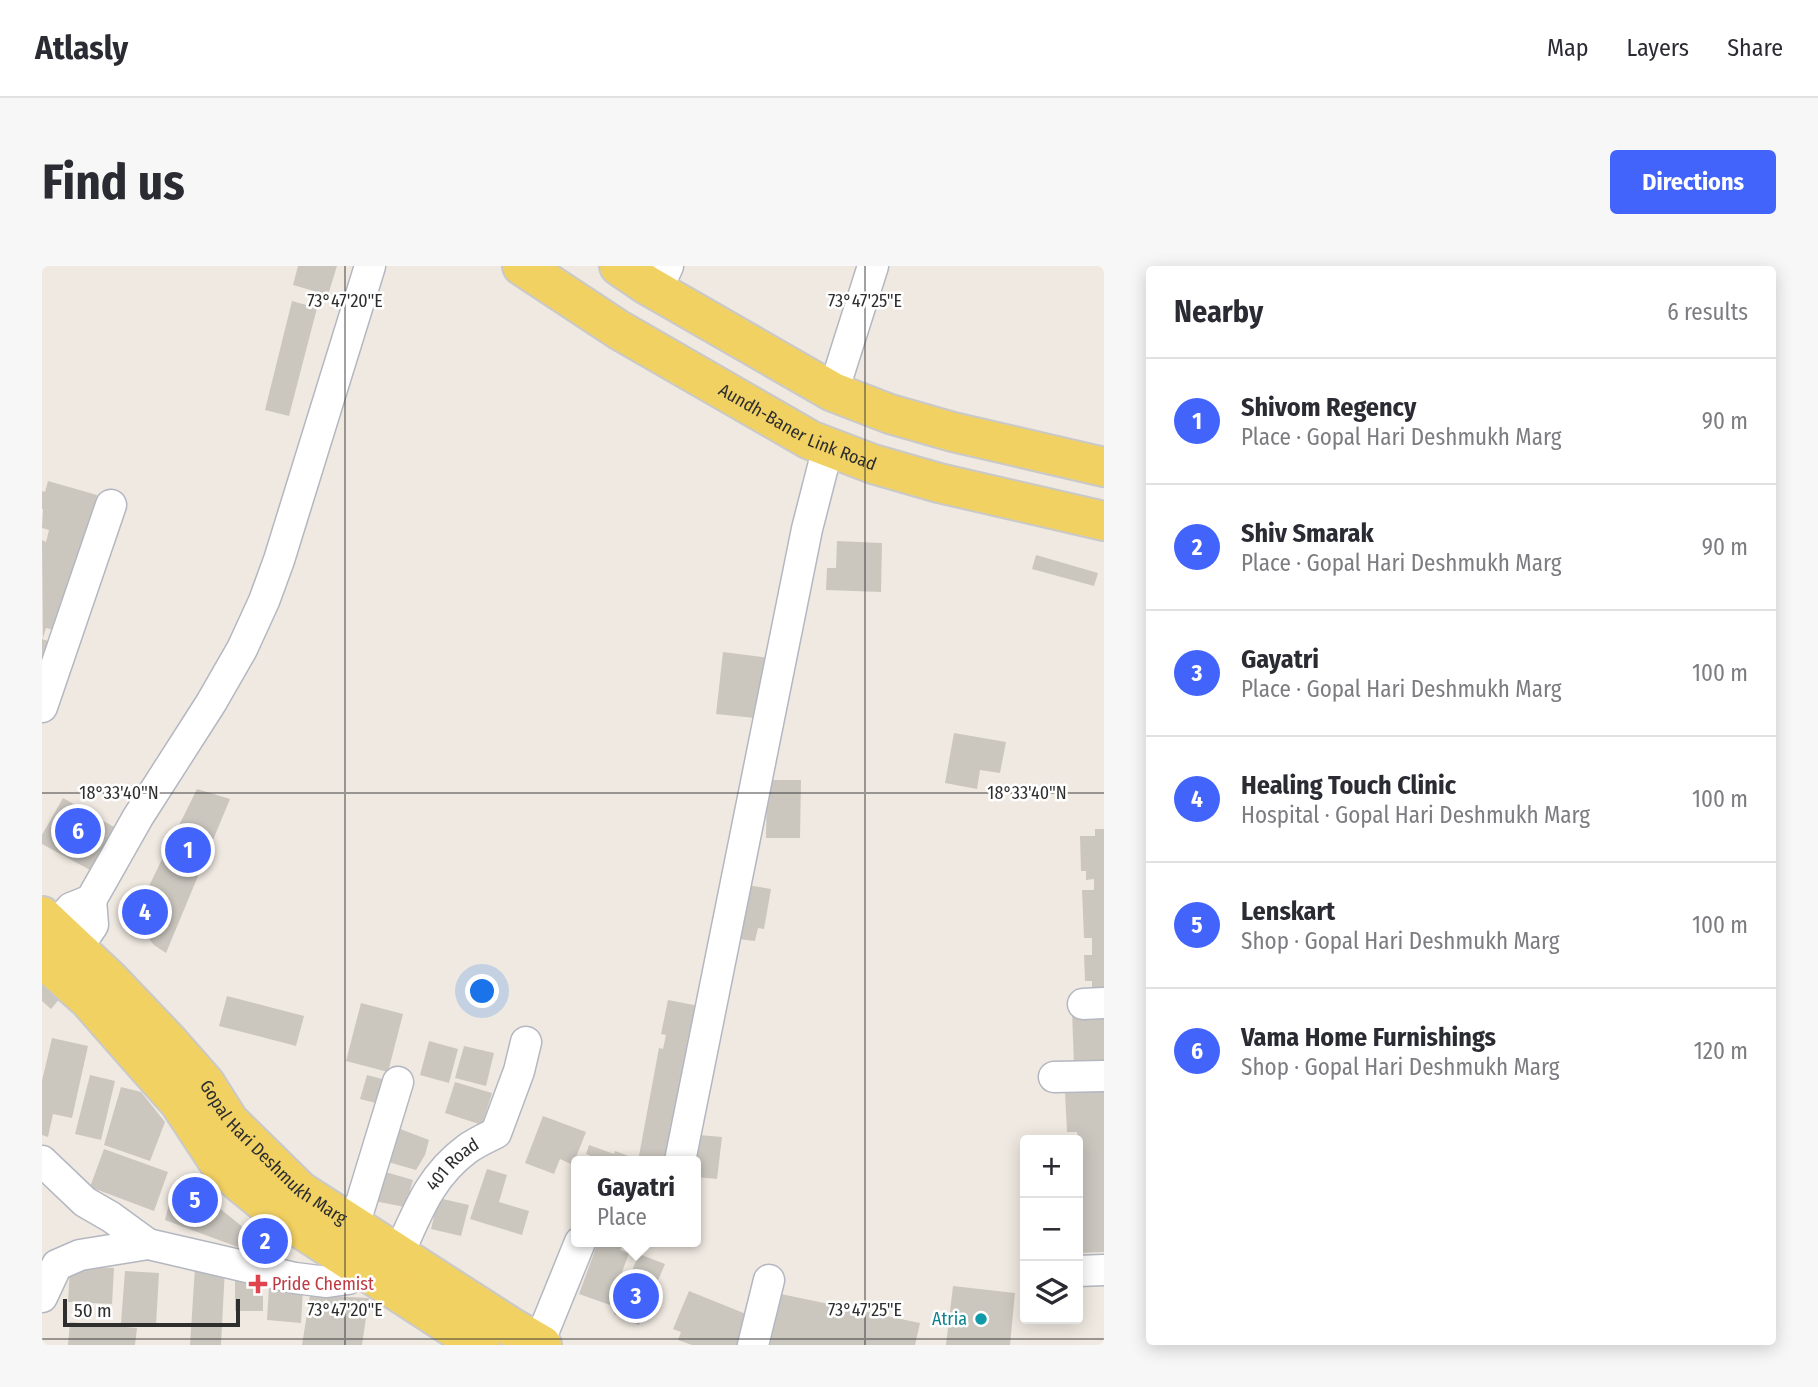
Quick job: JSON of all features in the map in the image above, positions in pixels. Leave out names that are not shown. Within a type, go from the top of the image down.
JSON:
[{"type":"main road","name":"Aundh-Baner Link Road","points":[[522,266],[619,330],[810,440],[873,464],[939,483],[1104,521]]},
{"type":"main road","points":[[619,266],[663,278],[833,392],[890,414],[953,432],[1104,467]]},
{"type":"main road","name":"Gopal Hari Deshmukh Marg","points":[[53,945],[88,999],[179,1102],[219,1163],[239,1182],[281,1216],[371,1246],[541,1344]]},
{"type":"main road","name":"Gopal Hari Deshmukh Marg","points":[[371,1246],[480,1345]]},
{"type":"street","points":[[53,945],[71,908],[91,900],[138,817],[242,649],[279,560],[370,266]]},
{"type":"street","points":[[833,392],[873,266]]},
{"type":"street","points":[[681,1156],[804,543],[828,447]]},
{"type":"street","points":[[42,708],[111,505]]},
{"type":"street","name":"401 Road","points":[[371,1246],[425,1195],[440,1175],[467,1149],[496,1133],[519,1072],[526,1042]]},
{"type":"street","points":[[1054,1077],[1104,1076]]},
{"type":"street","points":[[42,1297],[57,1265],[80,1255],[148,1244],[295,1278],[327,1282],[348,1279],[371,1246],[398,1082]]},
{"type":"street","points":[[42,1161],[85,1202],[148,1244]]},
{"type":"street","points":[[541,1344],[578,1247]]},
{"type":"street","points":[[1083,1271],[1104,1270]]},
{"type":"street","points":[[753,1345],[769,1280]]},
{"type":"building","points":[[298,266],[337,266],[328,295],[293,285]]},
{"type":"building","points":[[292,301],[317,308],[289,416],[265,410]]},
{"type":"building","points":[[48,481],[97,495],[66,602],[61,600],[57,614],[62,616],[58,631],[46,628],[43,638],[42,540],[46,542],[49,530],[42,528],[42,491],[45,492]]},
{"type":"building","points":[[837,541],[882,543],[881,592],[826,590],[827,568],[836,568]]},
{"type":"building","points":[[1036,555],[1098,573],[1094,586],[1032,569]]},
{"type":"building","points":[[42,639],[54,643],[42,683]]},
{"type":"building","points":[[723,652],[777,659],[773,696],[758,694],[755,718],[716,714]]},
{"type":"building","points":[[954,733],[1006,742],[1000,773],[980,770],[977,789],[945,783]]},
{"type":"building","points":[[767,780],[801,780],[800,838],[766,838]]},
{"type":"building","points":[[197,789],[230,799],[166,953],[154,945],[138,919],[142,900]]},
{"type":"building","points":[[63,798],[114,827],[90,870],[42,844],[42,835]]},
{"type":"building","points":[[1095,829],[1104,829],[1104,989],[1092,989],[1092,981],[1085,981],[1084,955],[1092,955],[1092,938],[1084,938],[1082,890],[1094,890],[1094,879],[1086,880],[1086,871],[1081,871],[1080,836],[1095,836]]},
{"type":"building","points":[[747,885],[771,889],[764,929],[758,928],[755,941],[738,939]]},
{"type":"building","points":[[42,981],[61,997],[51,1009],[42,1001]]},
{"type":"building","points":[[227,996],[304,1016],[296,1046],[219,1026]]},
{"type":"building","points":[[668,1000],[699,1006],[666,1156],[639,1156],[659,1048],[663,1049],[666,1035],[661,1034]]},
{"type":"building","points":[[361,1003],[403,1014],[388,1072],[346,1061]]},
{"type":"building","points":[[1104,1010],[1104,1064],[1074,1065],[1072,1011]]},
{"type":"building","points":[[52,1038],[88,1046],[72,1118],[53,1114],[48,1137],[42,1135],[42,1081]]},
{"type":"building","points":[[429,1041],[458,1049],[449,1083],[420,1075]]},
{"type":"building","points":[[464,1046],[494,1053],[486,1086],[455,1078]]},
{"type":"building","points":[[90,1075],[115,1081],[101,1140],[75,1134]]},
{"type":"building","points":[[367,1075],[386,1080],[380,1104],[360,1099]]},
{"type":"building","points":[[455,1082],[492,1093],[482,1125],[445,1113]]},
{"type":"building","points":[[121,1087],[141,1092],[165,1122],[150,1161],[104,1145]]},
{"type":"building","points":[[1104,1090],[1104,1252],[1083,1253],[1083,1135],[1067,1132],[1065,1092]]},
{"type":"building","points":[[543,1116],[586,1132],[577,1156],[571,1156],[571,1164],[560,1159],[554,1174],[525,1163]]},
{"type":"building","points":[[390,1125],[429,1140],[425,1155],[416,1170],[381,1160]]},
{"type":"building","points":[[699,1135],[722,1137],[717,1179],[701,1177],[701,1156],[698,1156]]},
{"type":"building","points":[[589,1145],[628,1156],[591,1156],[586,1154]]},
{"type":"building","points":[[104,1149],[168,1172],[154,1211],[90,1187]]},
{"type":"building","points":[[487,1169],[507,1175],[499,1202],[529,1211],[522,1235],[470,1219]]},
{"type":"building","points":[[382,1171],[413,1180],[405,1207],[374,1201]]},
{"type":"building","points":[[174,1185],[196,1189],[250,1233],[243,1249],[165,1220]]},
{"type":"building","points":[[434,1197],[469,1205],[461,1236],[431,1229],[434,1217],[429,1216]]},
{"type":"building","points":[[596,1247],[621,1247],[620,1250],[629,1253],[610,1305],[579,1294]]},
{"type":"building","points":[[639,1254],[665,1264],[639,1325],[614,1314]]},
{"type":"building","points":[[70,1266],[114,1268],[112,1304],[68,1302]]},
{"type":"building","points":[[195,1267],[225,1268],[221,1345],[190,1345]]},
{"type":"building","points":[[125,1271],[159,1273],[156,1325],[121,1323]]},
{"type":"building","points":[[235,1280],[263,1281],[263,1311],[235,1311]]},
{"type":"building","points":[[269,1286],[303,1288],[301,1323],[267,1320]]},
{"type":"building","name":"Atria","points":[[953,1286],[1015,1293],[1010,1345],[946,1345]]},
{"type":"building","points":[[689,1291],[751,1316],[739,1345],[692,1345],[678,1340],[681,1332],[673,1329]]},
{"type":"building","points":[[781,1294],[920,1323],[915,1345],[770,1345]]},
{"type":"building","points":[[310,1295],[369,1298],[362,1345],[302,1345]]},
{"type":"building","points":[[70,1322],[137,1328],[135,1345],[68,1345]]},
{"type":"place","name":"Vama Home Furnishings","points":[[78,831]]},
{"type":"place","name":"Shivom Regency","points":[[188,850]]},
{"type":"place","name":"Healing Touch Clinic","points":[[145,912]]},
{"type":"place","name":"Lenskart","points":[[195,1200]]},
{"type":"place","name":"Shiv Smarak","points":[[265,1241]]},
{"type":"place","name":"Pride Chemist","points":[[258,1284]]},
{"type":"place","name":"Gayatri","points":[[636,1296]]},
{"type":"place","name":"Atria","points":[[981,1319]]}]
